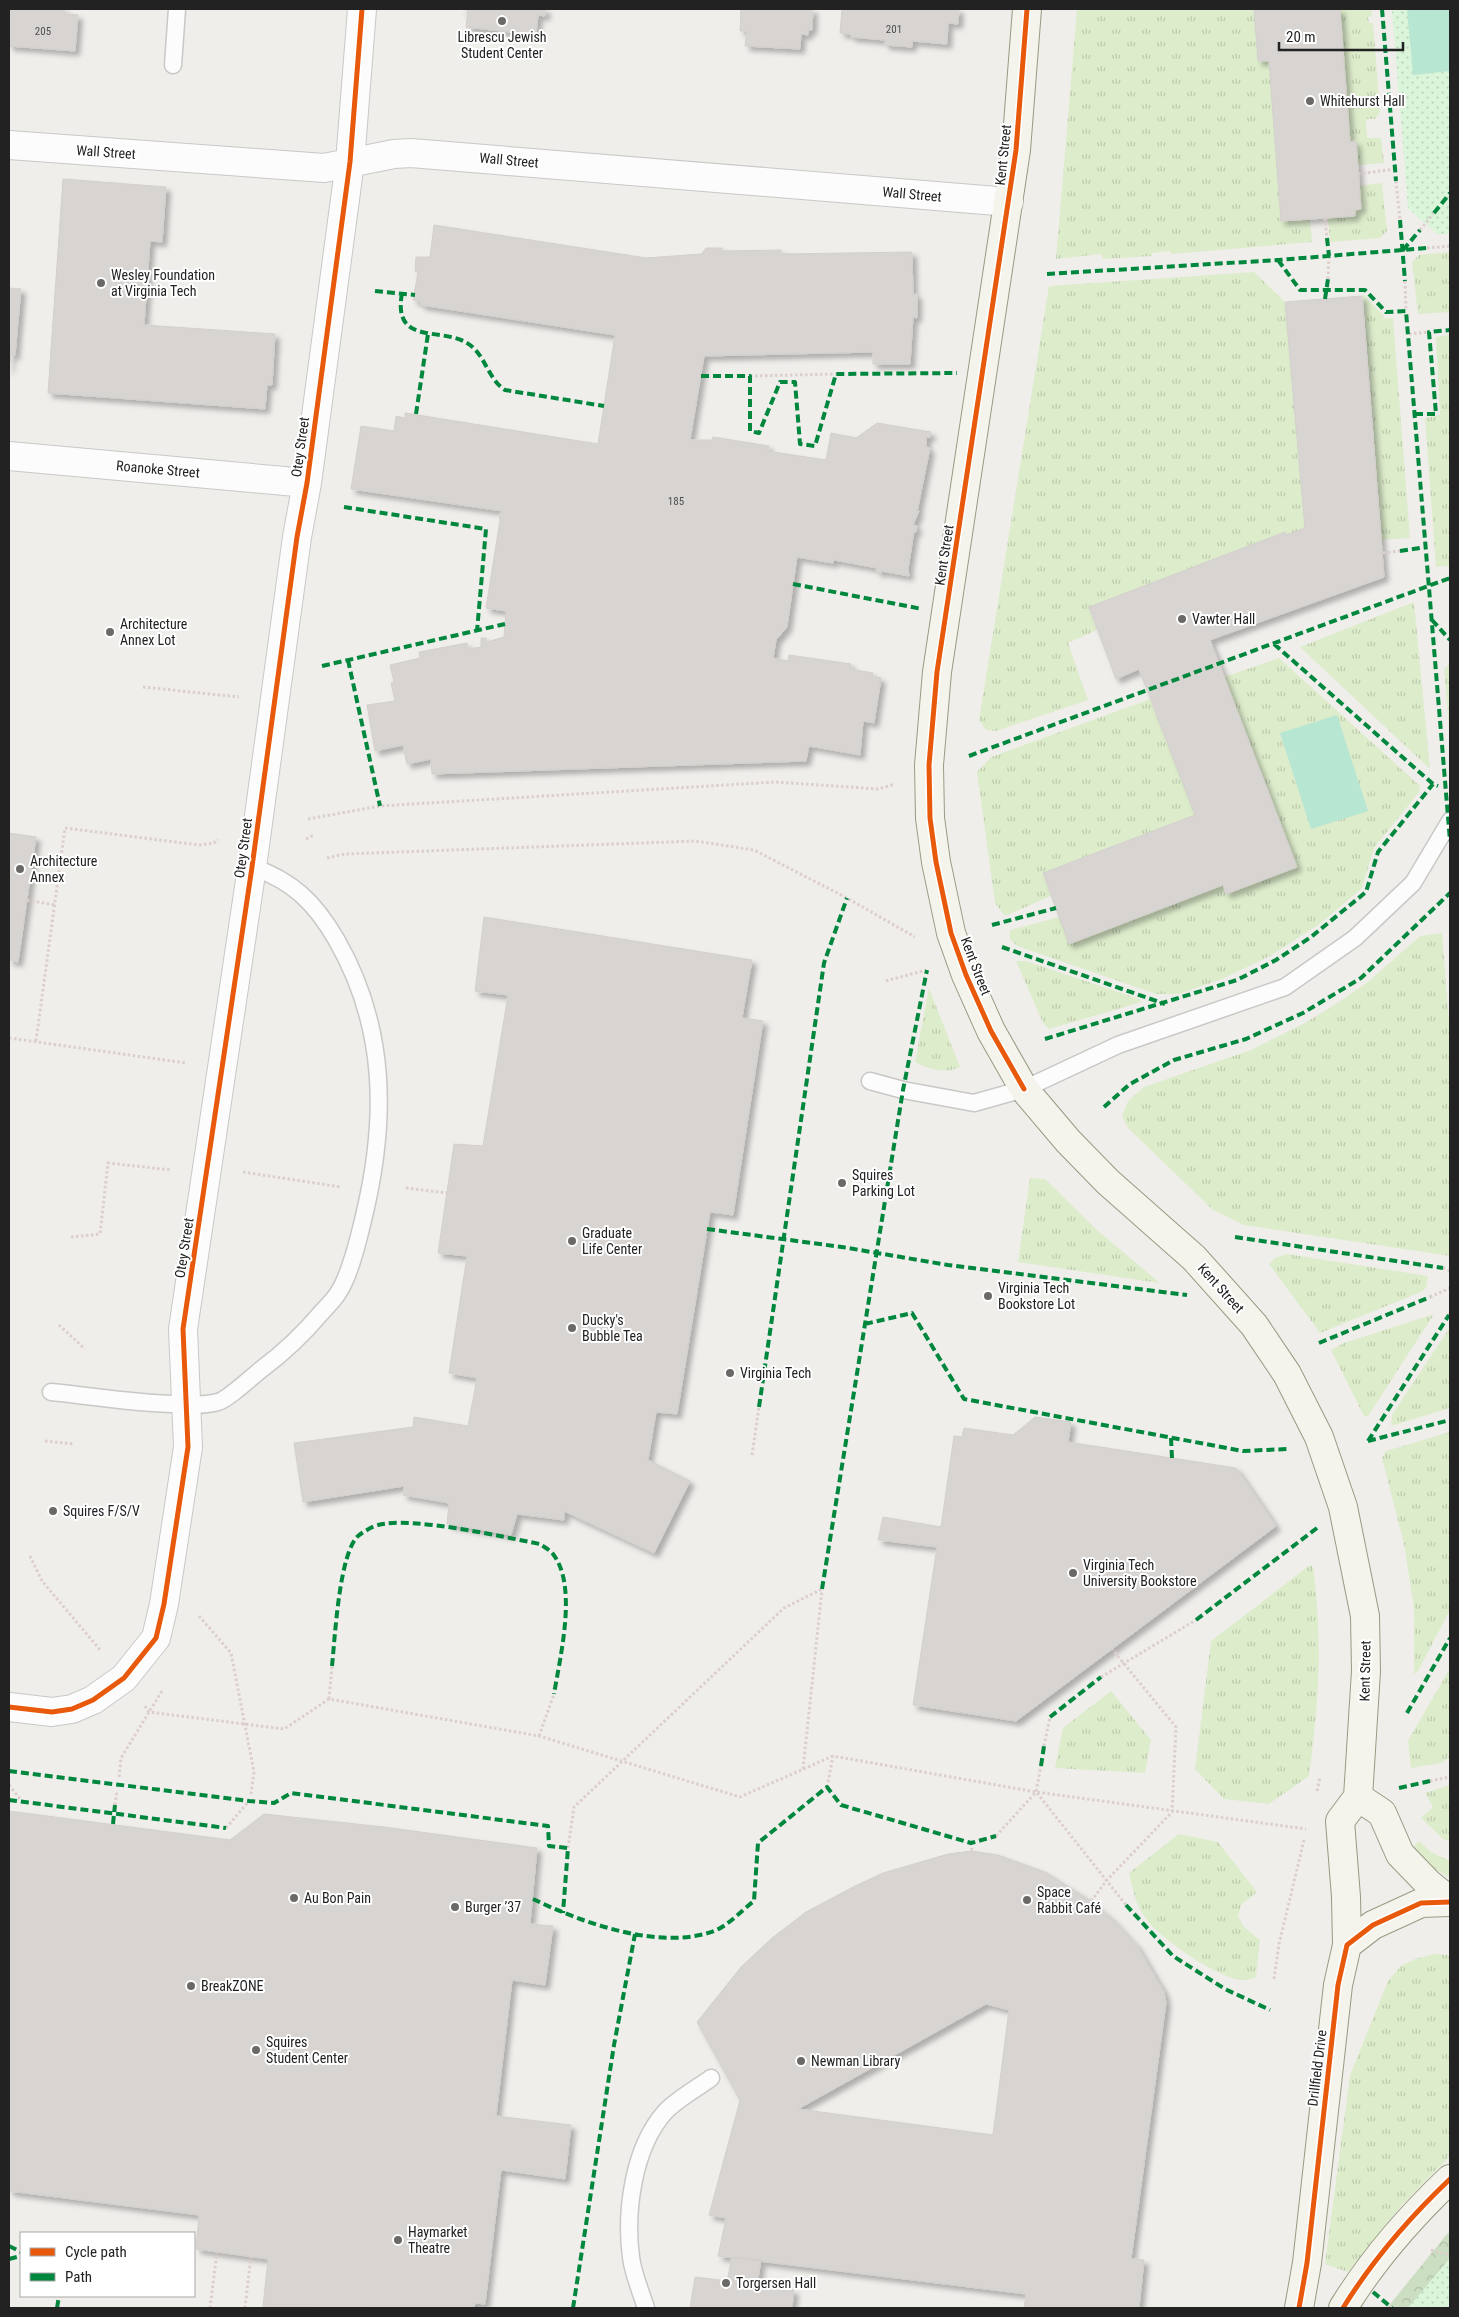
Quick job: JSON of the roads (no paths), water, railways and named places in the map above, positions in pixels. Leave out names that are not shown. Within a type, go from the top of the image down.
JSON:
[{"type":"street","name":"Otey Street","points":[[9,1707],[52,1712],[72,1709],[93,1700],[124,1678],[156,1638],[164,1604],[188,1446],[183,1329],[252,867],[296,546],[307,484],[350,162],[362,9]]},
{"type":"street","name":"Kent Street","points":[[1027,9],[1016,150],[1009,202],[937,672],[929,765],[930,818],[936,862],[951,933],[966,975],[990,1031],[1024,1089],[1068,1141],[1108,1182],[1194,1258],[1248,1318],[1288,1374],[1319,1437],[1343,1507],[1365,1616],[1366,1671],[1358,1797]]},
{"type":"street","name":"Wall Street","points":[[9,145],[324,168],[394,154],[455,156],[1009,202]]},
{"type":"street","name":"Roanoke Street","points":[[9,456],[307,484]]},
{"type":"street","points":[[1347,1945],[1346,1897],[1340,1821],[1358,1797],[1382,1813],[1400,1854],[1428,1883],[1450,1901]]},
{"type":"street","points":[[1347,1945],[1373,1925],[1421,1903],[1450,1901]]},
{"type":"street","name":"Drillfield Drive","points":[[1299,2308],[1306,2263],[1338,1985],[1347,1945]]},
{"type":"street","points":[[1343,2308],[1359,2283],[1418,2210],[1450,2179]]},
{"type":"lane","points":[[173,65],[177,9]]},
{"type":"lane","points":[[870,1081],[903,1090],[974,1103],[1024,1089],[1118,1045],[1285,987],[1355,938],[1412,883],[1450,821]]},
{"type":"lane","points":[[51,1392],[143,1403],[186,1405],[220,1402],[293,1345],[339,1293],[359,1239],[371,1187],[379,1116],[379,1072],[373,1032],[363,994],[348,960],[332,932],[312,905],[294,886],[272,874],[252,867]]},
{"type":"lane","points":[[646,2308],[631,2258],[628,2218],[633,2182],[644,2146],[665,2112],[710,2078]]},
{"type":"place","name":"Librescu Jewish Student Center","points":[[502,21]]},
{"type":"place","name":"Whitehurst Hall","points":[[1310,101]]},
{"type":"place","name":"Wesley Foundation at Virginia Tech","points":[[101,283]]},
{"type":"place","name":"Vawter Hall","points":[[1182,619]]},
{"type":"place","name":"Architecture Annex Lot","points":[[110,632]]},
{"type":"place","name":"Architecture Annex","points":[[20,869]]},
{"type":"place","name":"Squires Parking Lot","points":[[842,1183]]},
{"type":"place","name":"Graduate Life Center","points":[[572,1241]]},
{"type":"place","name":"Virginia Tech Bookstore Lot","points":[[988,1296]]},
{"type":"place","name":"Ducky's Bubble Tea","points":[[572,1328]]},
{"type":"place","name":"Virginia Tech","points":[[730,1373]]},
{"type":"place","name":"Squires F/S/V","points":[[53,1511]]},
{"type":"place","name":"Virginia Tech University Bookstore","points":[[1073,1573]]},
{"type":"place","name":"Au Bon Pain","points":[[294,1898]]},
{"type":"place","name":"Space Rabbit Café","points":[[1027,1900]]},
{"type":"place","name":"Burger ’37","points":[[455,1907]]},
{"type":"place","name":"BreakZONE","points":[[191,1986]]},
{"type":"place","name":"Squires Student Center","points":[[256,2050]]},
{"type":"place","name":"Newman Library","points":[[801,2061]]},
{"type":"place","name":"Haymarket Theatre","points":[[398,2240]]},
{"type":"place","name":"Torgersen Hall","points":[[726,2283]]}]
